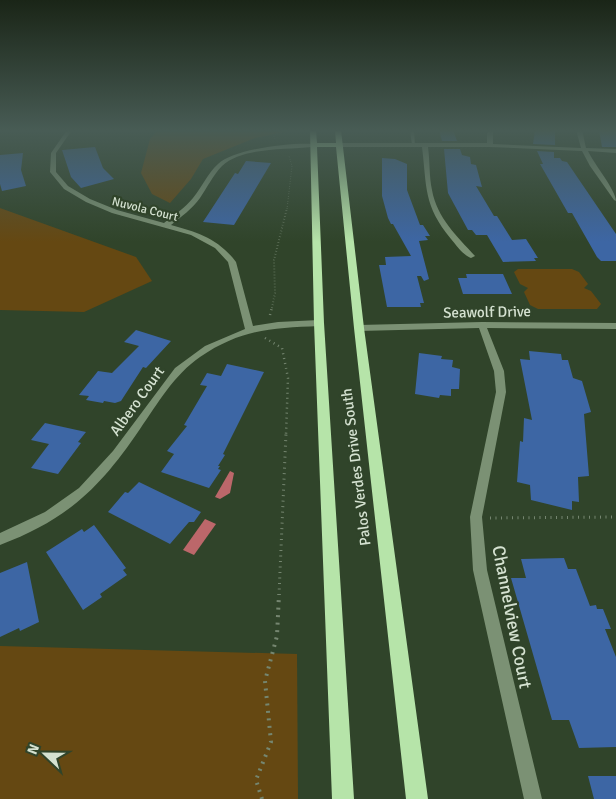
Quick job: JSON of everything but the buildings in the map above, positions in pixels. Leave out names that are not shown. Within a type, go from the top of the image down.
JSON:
[{"type":"main road","name":"Palos Verdes Drive South","points":[[313,167],[343,799]]},
{"type":"main road","name":"Palos Verdes Drive South","points":[[341,167],[359,328],[417,799]]},
{"type":"street","points":[[165,226],[199,195],[219,167]]},
{"type":"street","points":[[427,167],[429,193],[433,205],[455,242],[471,256]]},
{"type":"street","points":[[594,167],[616,199]]},
{"type":"street","name":"Nuvola Court","points":[[71,201],[165,226],[216,244],[226,252],[232,262],[249,330]]},
{"type":"street","name":"Albero Court","points":[[0,539],[42,520],[65,506],[92,484],[111,462],[178,370],[208,348],[249,330],[268,325],[319,323]]},
{"type":"street","name":"Seawolf Drive","points":[[359,328],[482,325],[616,326]]},
{"type":"street","name":"Channelview Court","points":[[482,325],[499,371],[501,392],[476,517],[480,570],[533,799]]},
{"type":"path","points":[[262,799],[256,780],[271,742],[265,681],[277,636],[288,378],[282,348],[264,338],[274,294],[274,260],[289,200],[292,167]]},
{"type":"path","points":[[500,519],[616,517]]},
{"type":"shaded area","points":[[143,167],[198,167],[191,179],[170,203],[152,194],[141,173]]},
{"type":"shaded area","points":[[0,208],[136,257],[152,281],[84,312],[0,310]]},
{"type":"shaded area","points":[[518,269],[572,269],[579,272],[588,284],[584,288],[591,291],[601,304],[597,309],[538,309],[530,305],[524,292],[528,288],[520,284],[514,272]]},
{"type":"shaded area","points":[[230,471],[234,473],[230,493],[220,499],[215,497]]},
{"type":"shaded area","points":[[205,519],[216,524],[194,555],[183,550]]},
{"type":"shaded area","points":[[0,646],[297,654],[298,799],[0,799]]}]
